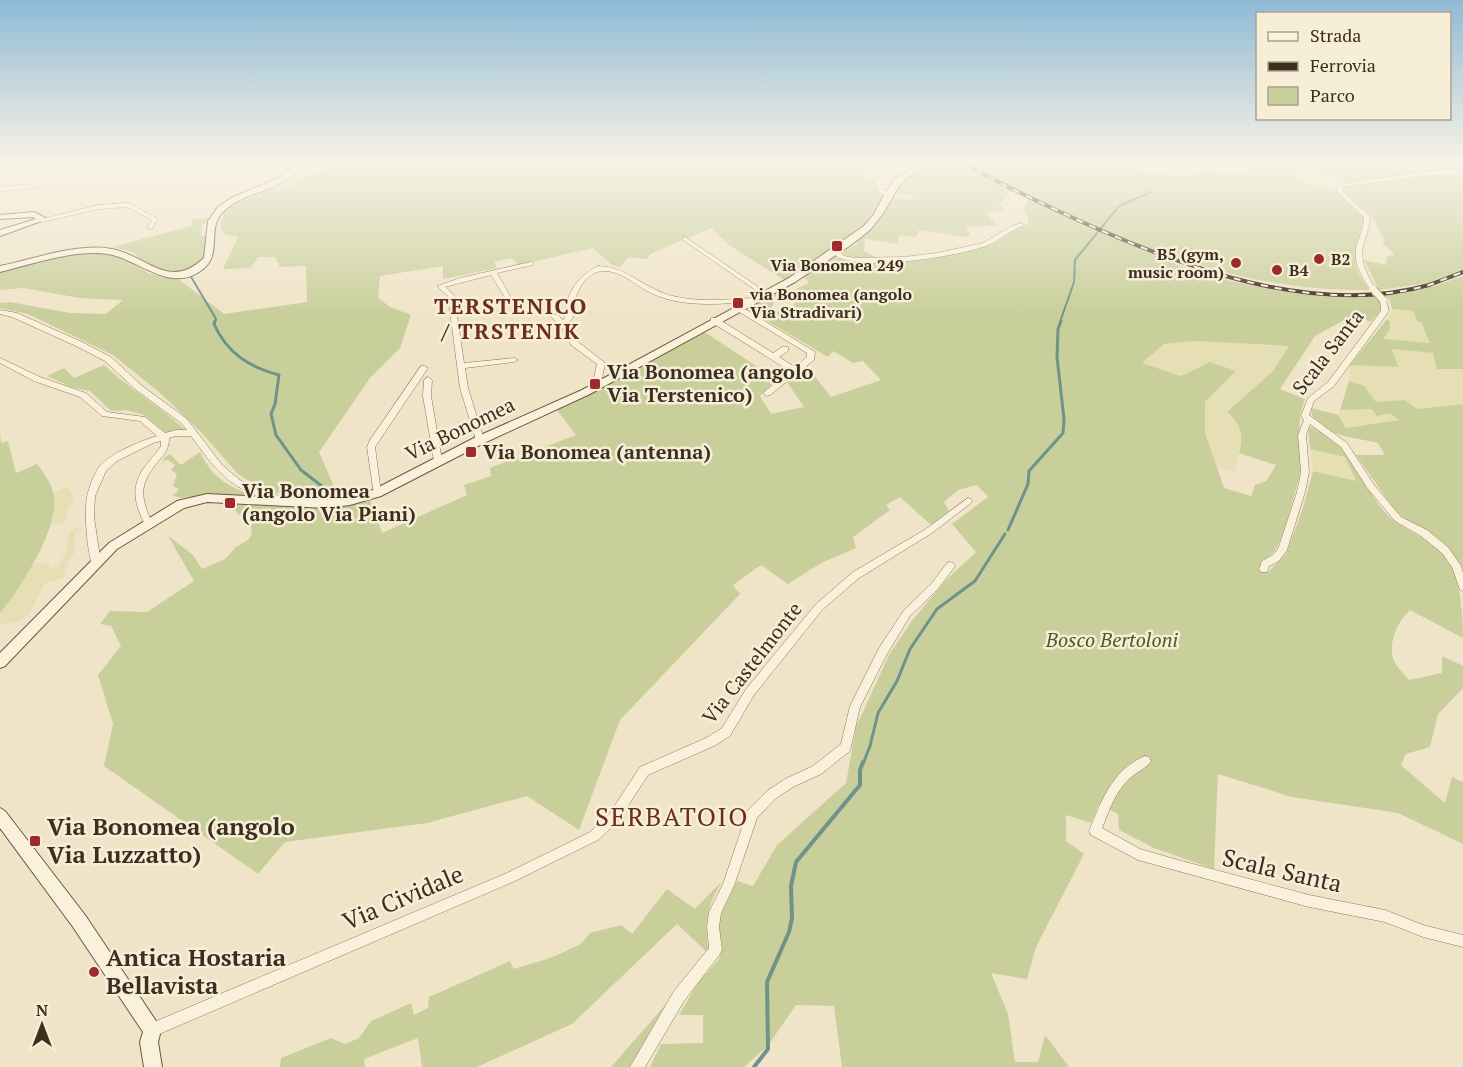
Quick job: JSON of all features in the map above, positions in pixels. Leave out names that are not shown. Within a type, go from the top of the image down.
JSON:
[{"type":"street","points":[[0,233],[73,213]]},
{"type":"street","points":[[144,213],[155,219],[150,228]]},
{"type":"street","points":[[1,269],[55,255],[99,251],[123,255],[156,273],[189,273],[198,269],[208,259],[212,221],[218,213]]},
{"type":"street","name":"Via Bonomea","points":[[0,662],[119,541],[149,525],[180,504],[194,499],[339,502],[376,493],[480,440],[601,384],[714,320],[792,280],[872,222],[877,213]]},
{"type":"street","name":"Scala Santa","points":[[1362,213],[1367,217],[1366,232],[1359,247],[1359,262],[1362,271],[1386,307],[1331,384],[1317,393],[1307,406],[1305,416],[1344,445],[1371,487],[1398,519],[1429,536],[1445,550],[1456,566],[1463,587]]},
{"type":"street","points":[[0,217],[34,214],[42,216],[42,220]]},
{"type":"street","points":[[835,251],[855,260],[936,254],[986,243],[1005,235],[1015,226],[1021,225]]},
{"type":"street","points":[[685,239],[765,294]]},
{"type":"street","points":[[480,440],[464,388],[451,295],[440,286],[531,264]]},
{"type":"street","points":[[564,323],[569,318],[567,306],[585,277],[606,268],[626,273],[642,287],[664,296],[706,301],[752,300]]},
{"type":"street","points":[[493,272],[508,298]]},
{"type":"street","points":[[738,308],[811,352],[811,358],[767,393]]},
{"type":"street","points":[[0,312],[14,315],[105,357],[138,387],[180,418],[219,467],[240,485],[289,501]]},
{"type":"street","points":[[555,317],[564,323],[574,343],[582,352],[590,354],[601,363],[598,378],[601,384]]},
{"type":"street","points":[[714,320],[795,370]]},
{"type":"street","points":[[736,334],[746,329]]},
{"type":"street","points":[[773,357],[785,349]]},
{"type":"street","points":[[0,360],[37,379],[83,395],[105,414],[142,419],[165,438]]},
{"type":"street","points":[[462,366],[513,360]]},
{"type":"street","points":[[376,493],[371,447],[424,368]]},
{"type":"street","points":[[428,380],[427,396],[438,461]]},
{"type":"street","points":[[1263,569],[1282,550],[1301,492],[1305,472],[1302,435],[1308,420]]},
{"type":"street","points":[[96,564],[90,524],[92,496],[97,477],[105,466],[150,441],[176,433],[193,433]]},
{"type":"street","points":[[149,525],[139,506],[137,490],[141,478],[165,447],[165,438]]},
{"type":"street","name":"Via Castelmonte","points":[[644,771],[660,766],[722,735],[734,722],[750,692],[819,607],[856,575],[930,531],[968,501]]},
{"type":"street","points":[[637,1067],[679,996],[716,950],[713,927],[715,912],[728,886],[752,814],[771,795],[789,783],[817,770],[846,747],[855,706],[883,651],[907,614],[934,587],[950,566]]},
{"type":"street","name":"Scala Santa","points":[[1145,761],[1128,770],[1115,784],[1095,831],[1138,854],[1178,866],[1309,901],[1385,916],[1423,931],[1463,941]]},
{"type":"street","name":"Via Cividale","points":[[152,1030],[511,877],[580,843],[601,830],[614,817],[644,771]]},
{"type":"street","points":[[0,816],[35,858],[98,947],[152,1030],[149,1042],[153,1067]]},
{"type":"shaded area","points":[[1392,309],[1413,311],[1418,322],[1421,322],[1430,343],[1382,339],[1389,331],[1390,322],[1387,319]]},
{"type":"shaded area","points":[[1195,341],[1267,346],[1290,345],[1273,371],[1227,412],[1237,421],[1244,436],[1235,472],[1215,466],[1205,433],[1205,402],[1236,371],[1210,362],[1181,376],[1142,363],[1163,344]]},
{"type":"shaded area","points":[[1391,349],[1433,353],[1438,369],[1463,369],[1463,404],[1417,409],[1405,400],[1376,402],[1364,386],[1349,381],[1350,365],[1397,367]]},
{"type":"shaded area","points":[[1372,409],[1390,413],[1399,420],[1346,428],[1338,415],[1340,410]]},
{"type":"shaded area","points":[[1310,449],[1345,457],[1356,482],[1313,471]]},
{"type":"shaded area","points":[[68,486],[74,499],[66,513],[67,519],[62,523],[50,525],[54,515],[54,493]]},
{"type":"shaded area","points":[[80,527],[75,535],[74,553],[68,562],[63,578],[45,583],[29,614],[20,621],[0,625],[0,613],[32,565],[40,563],[50,565],[50,568],[58,567],[65,554],[70,530]]},
{"type":"green space","points":[[225,213],[872,213],[864,226],[784,280],[729,245],[711,228],[650,254],[648,259],[629,257],[620,267],[612,265],[593,248],[519,265],[511,258],[494,262],[497,268],[443,279],[443,266],[380,276],[378,298],[390,307],[411,315],[400,348],[370,378],[319,452],[338,496],[314,497],[266,492],[238,474],[199,430],[159,392],[113,355],[28,314],[0,308],[0,303],[10,302],[70,313],[106,314],[123,300],[80,298],[23,288],[0,290],[0,272],[64,255],[96,253],[119,255],[150,274],[177,278],[224,314],[307,302],[306,266],[280,267],[275,257],[258,257],[250,268],[223,269],[238,237],[223,234],[220,223]]},
{"type":"green space","points":[[883,213],[987,213],[997,225],[966,227],[971,236],[966,237],[919,230],[916,237],[900,235],[897,244],[865,239],[864,251],[876,257],[854,258],[841,253],[858,244],[855,241],[875,225]]},
{"type":"green space","name":"Bosco Bertoloni","points":[[1026,213],[1362,213],[1365,216],[1355,258],[1357,270],[1370,290],[1288,285],[1235,275],[1156,252],[1153,255],[1206,274],[1261,287],[1318,295],[1374,295],[1383,307],[1371,322],[1353,315],[1315,336],[1280,389],[1305,399],[1299,428],[1300,473],[1279,542],[1259,570],[1268,572],[1286,554],[1303,508],[1313,471],[1356,481],[1345,457],[1310,449],[1308,428],[1312,427],[1334,441],[1345,452],[1385,513],[1432,544],[1451,565],[1459,591],[1463,638],[1410,610],[1394,634],[1392,655],[1395,664],[1409,680],[1442,673],[1442,656],[1463,666],[1463,688],[1438,714],[1430,747],[1406,754],[1401,765],[1445,803],[1452,777],[1463,782],[1463,844],[1398,813],[1292,797],[1218,774],[1214,869],[1154,848],[1119,830],[1118,814],[1099,804],[1091,823],[1066,815],[1066,841],[1084,854],[1036,947],[1027,979],[991,973],[1008,1014],[1015,1062],[1038,1062],[1045,1035],[1069,1067],[842,1067],[834,1006],[796,1005],[767,1047],[744,1067],[650,1067],[661,1044],[703,1043],[703,1015],[679,1015],[697,984],[719,959],[722,943],[718,929],[723,909],[737,881],[753,886],[777,845],[846,783],[856,727],[889,655],[911,622],[946,580],[976,552],[952,524],[988,497],[977,485],[958,490],[944,502],[949,511],[931,525],[900,497],[886,505],[890,510],[853,537],[856,548],[821,563],[788,584],[761,565],[733,585],[740,594],[620,720],[579,830],[527,796],[427,823],[285,842],[258,874],[104,766],[113,724],[98,675],[121,646],[111,626],[100,624],[110,611],[147,612],[194,581],[168,536],[193,555],[202,569],[225,559],[252,534],[251,527],[229,504],[314,507],[370,499],[382,533],[467,495],[464,485],[491,476],[490,468],[576,435],[557,410],[703,331],[771,376],[774,382],[760,396],[771,414],[804,407],[787,382],[807,366],[831,397],[881,380],[863,361],[853,363],[833,351],[828,357],[745,308],[787,284],[776,296],[769,315],[794,305],[798,297],[796,289],[809,283],[805,278],[800,277],[835,254],[848,261],[860,262],[961,253],[998,241],[1017,228],[1026,225],[1029,220]],"holes":[[[1195,341],[1289,346],[1273,371],[1227,412],[1239,426],[1241,441],[1239,453],[1276,465],[1266,481],[1255,485],[1251,496],[1224,488],[1205,433],[1205,402],[1236,371],[1210,362],[1181,376],[1142,363],[1164,344]]]},
{"type":"green space","points":[[1367,213],[1463,213],[1463,269],[1428,283],[1379,290],[1364,260],[1386,265],[1387,256],[1395,255],[1383,243],[1384,238],[1373,218]]},
{"type":"green space","points":[[210,218],[202,226],[201,236],[207,236],[205,257],[198,265],[182,272],[163,271],[147,265],[133,252],[112,247],[192,226],[191,219]]},
{"type":"green space","points":[[1463,276],[1463,369],[1437,369],[1433,353],[1392,349],[1398,367],[1350,365],[1387,319],[1390,322],[1389,331],[1383,339],[1430,343],[1421,322],[1418,322],[1413,311],[1392,309],[1390,301],[1383,294],[1434,286]]},
{"type":"green space","points":[[104,365],[185,430],[166,433],[144,415],[126,410],[110,410],[90,391],[71,387],[47,376],[64,368],[74,378]]},
{"type":"green space","points":[[1349,381],[1364,386],[1376,402],[1405,400],[1417,409],[1463,404],[1463,568],[1437,537],[1401,516],[1356,455],[1385,455],[1378,443],[1327,430],[1313,417],[1311,408],[1338,415],[1346,428],[1399,420],[1390,413],[1377,416],[1372,409],[1340,410]]},
{"type":"green space","points":[[0,432],[1,443],[8,441],[16,473],[37,464],[50,484],[54,505],[52,521],[38,555],[0,613]]},
{"type":"green space","points":[[200,452],[210,469],[222,480],[256,497],[216,494],[181,498],[173,496],[179,489],[173,486],[177,474],[171,470],[175,465],[168,460],[163,461],[164,458],[170,454],[181,465]]},
{"type":"green space","points":[[722,881],[708,916],[709,954],[677,924],[572,1024],[477,1067],[422,1067],[418,1038],[364,1059],[365,1067],[280,1067],[281,1058],[331,1038],[345,1044],[359,1038],[371,1021],[411,1003],[414,1015],[428,1008],[429,997],[510,961],[514,969],[553,957],[581,944],[590,933],[621,925],[632,934],[667,889],[695,909]]},
{"type":"green space","points":[[666,1004],[630,1067],[611,1067]]},
{"type":"waterway","points":[[1060,322],[1074,282],[1075,260],[1113,213]]},
{"type":"waterway","points":[[190,275],[216,319],[215,322]]},
{"type":"waterway","points":[[215,321],[214,324],[219,334],[232,351],[258,368],[279,375],[275,404],[271,414],[276,435],[301,470],[336,497]]},
{"type":"waterway","points":[[1008,530],[1028,484],[1029,471],[1063,433],[1064,419],[1057,357],[1058,329],[1061,321]]},
{"type":"waterway","points":[[863,764],[878,713],[897,681],[910,649],[937,609],[975,581],[1005,534]]},
{"type":"waterway","points":[[754,1067],[768,1049],[767,982],[789,932],[792,918],[791,886],[796,862],[860,785],[860,770],[863,762]]},
{"type":"railway","points":[[1062,213],[1164,256],[1207,271],[1251,283],[1296,291],[1341,295],[1386,293],[1429,285],[1463,272]]},
{"type":"place","name":"Via Bonomea 249","points":[[837,246]]},
{"type":"place","name":"B2","points":[[1319,259]]},
{"type":"place","name":"B5 (gym, music room)","points":[[1236,263]]},
{"type":"place","name":"B4","points":[[1277,270]]},
{"type":"place","name":"via Bonomea (angolo Via Stradivari)","points":[[738,303]]},
{"type":"place","name":"Via Bonomea (angolo Via Terstenico)","points":[[595,384]]},
{"type":"place","name":"Via Bonomea (antenna)","points":[[471,452]]},
{"type":"place","name":"Via Bonomea (angolo Via Piani)","points":[[230,503]]},
{"type":"place","name":"Via Bonomea (angolo Via Luzzatto)","points":[[35,841]]},
{"type":"place","name":"Antica Hostaria Bellavista","points":[[94,972]]},
{"type":"district","name":"TERSTENICO / TRSTENIK","points":[[511,318]]},
{"type":"district","name":"SERBATOIO","points":[[672,817]]}]
